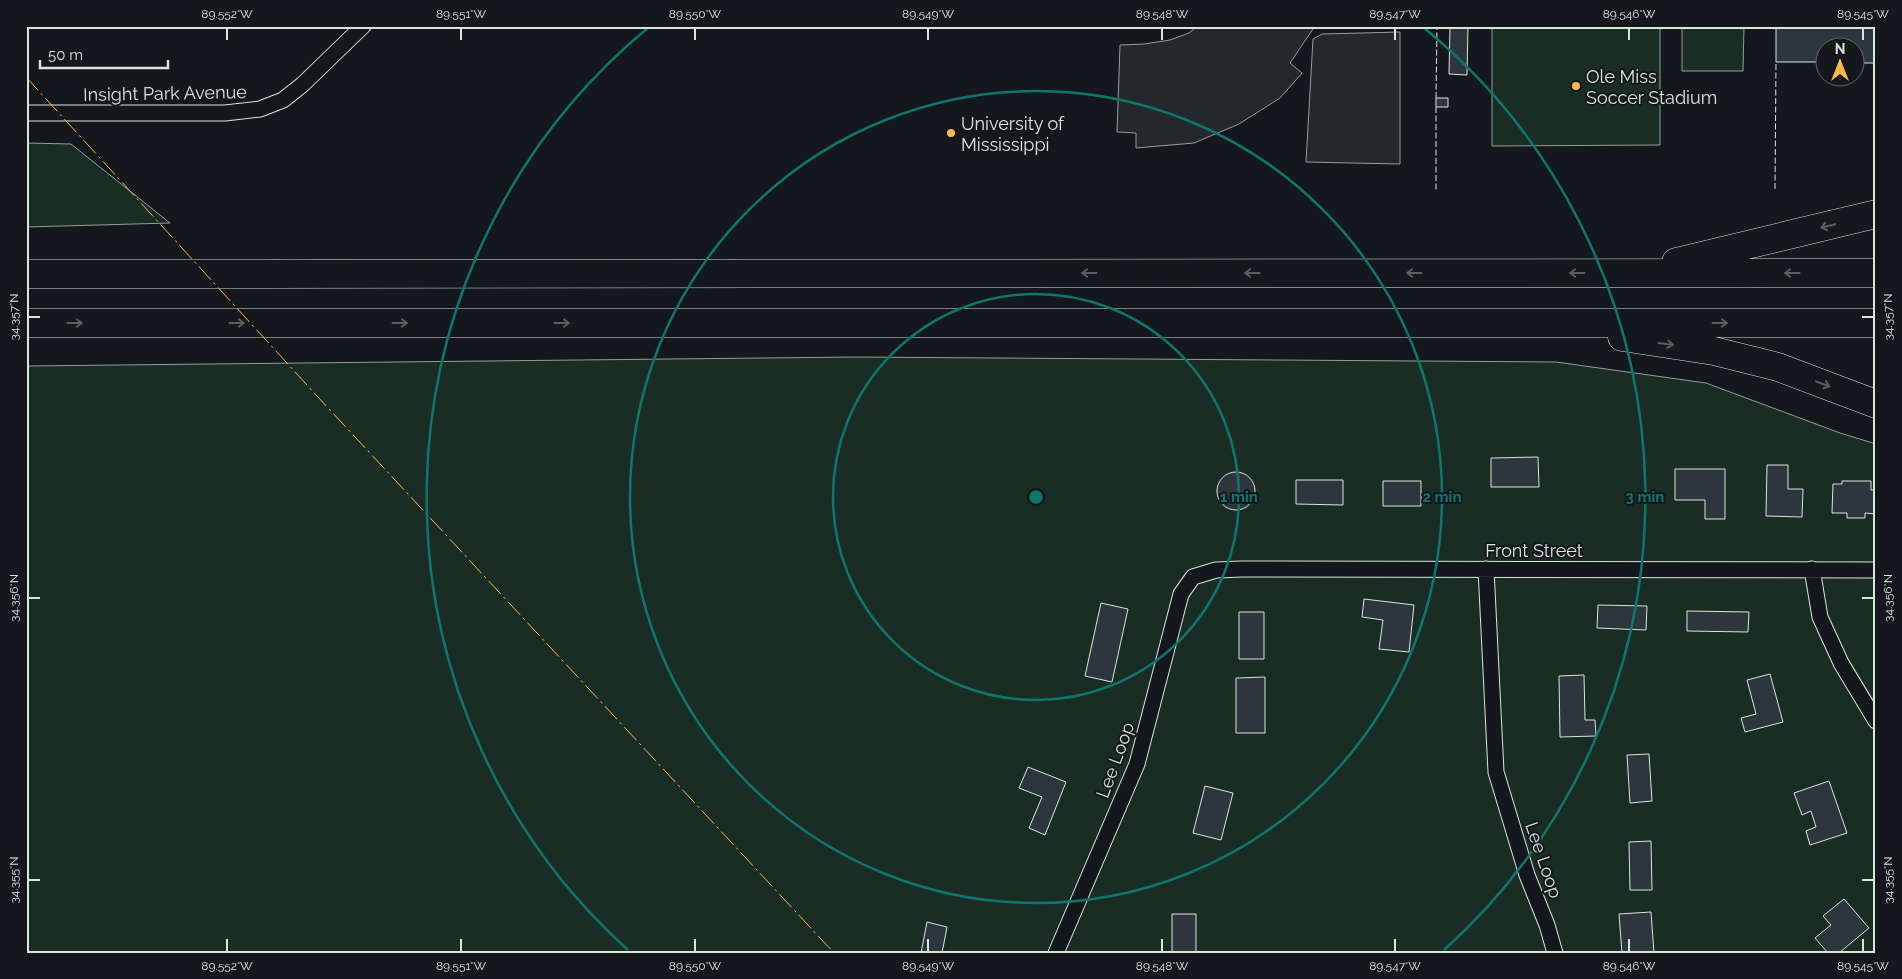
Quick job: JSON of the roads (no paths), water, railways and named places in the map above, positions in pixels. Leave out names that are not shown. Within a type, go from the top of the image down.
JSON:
[{"type":"highway","points":[[1625,273],[1876,214]]},
{"type":"highway","points":[[26,274],[1876,273]]},
{"type":"highway","points":[[26,323],[1876,323]]},
{"type":"highway","points":[[1514,324],[1714,351],[1778,367],[1876,404]]},
{"type":"street","name":"Insight Park Avenue","points":[[26,113],[225,113],[260,110],[283,100],[302,85],[363,26]]},
{"type":"street","name":"Front Street","points":[[1193,576],[1216,570],[1242,569],[1876,570]]},
{"type":"street","name":"Lee Loop","points":[[1486,569],[1496,772],[1527,875],[1547,925],[1555,953]]},
{"type":"street","points":[[1812,569],[1820,617],[1841,663],[1876,721]]},
{"type":"street","name":"Lee Loop","points":[[1056,953],[1137,764],[1181,594],[1193,576]]},
{"type":"place","name":"Ole Miss Soccer Stadium","points":[[1576,86]]},
{"type":"place","name":"University of Mississippi","points":[[951,133]]}]
